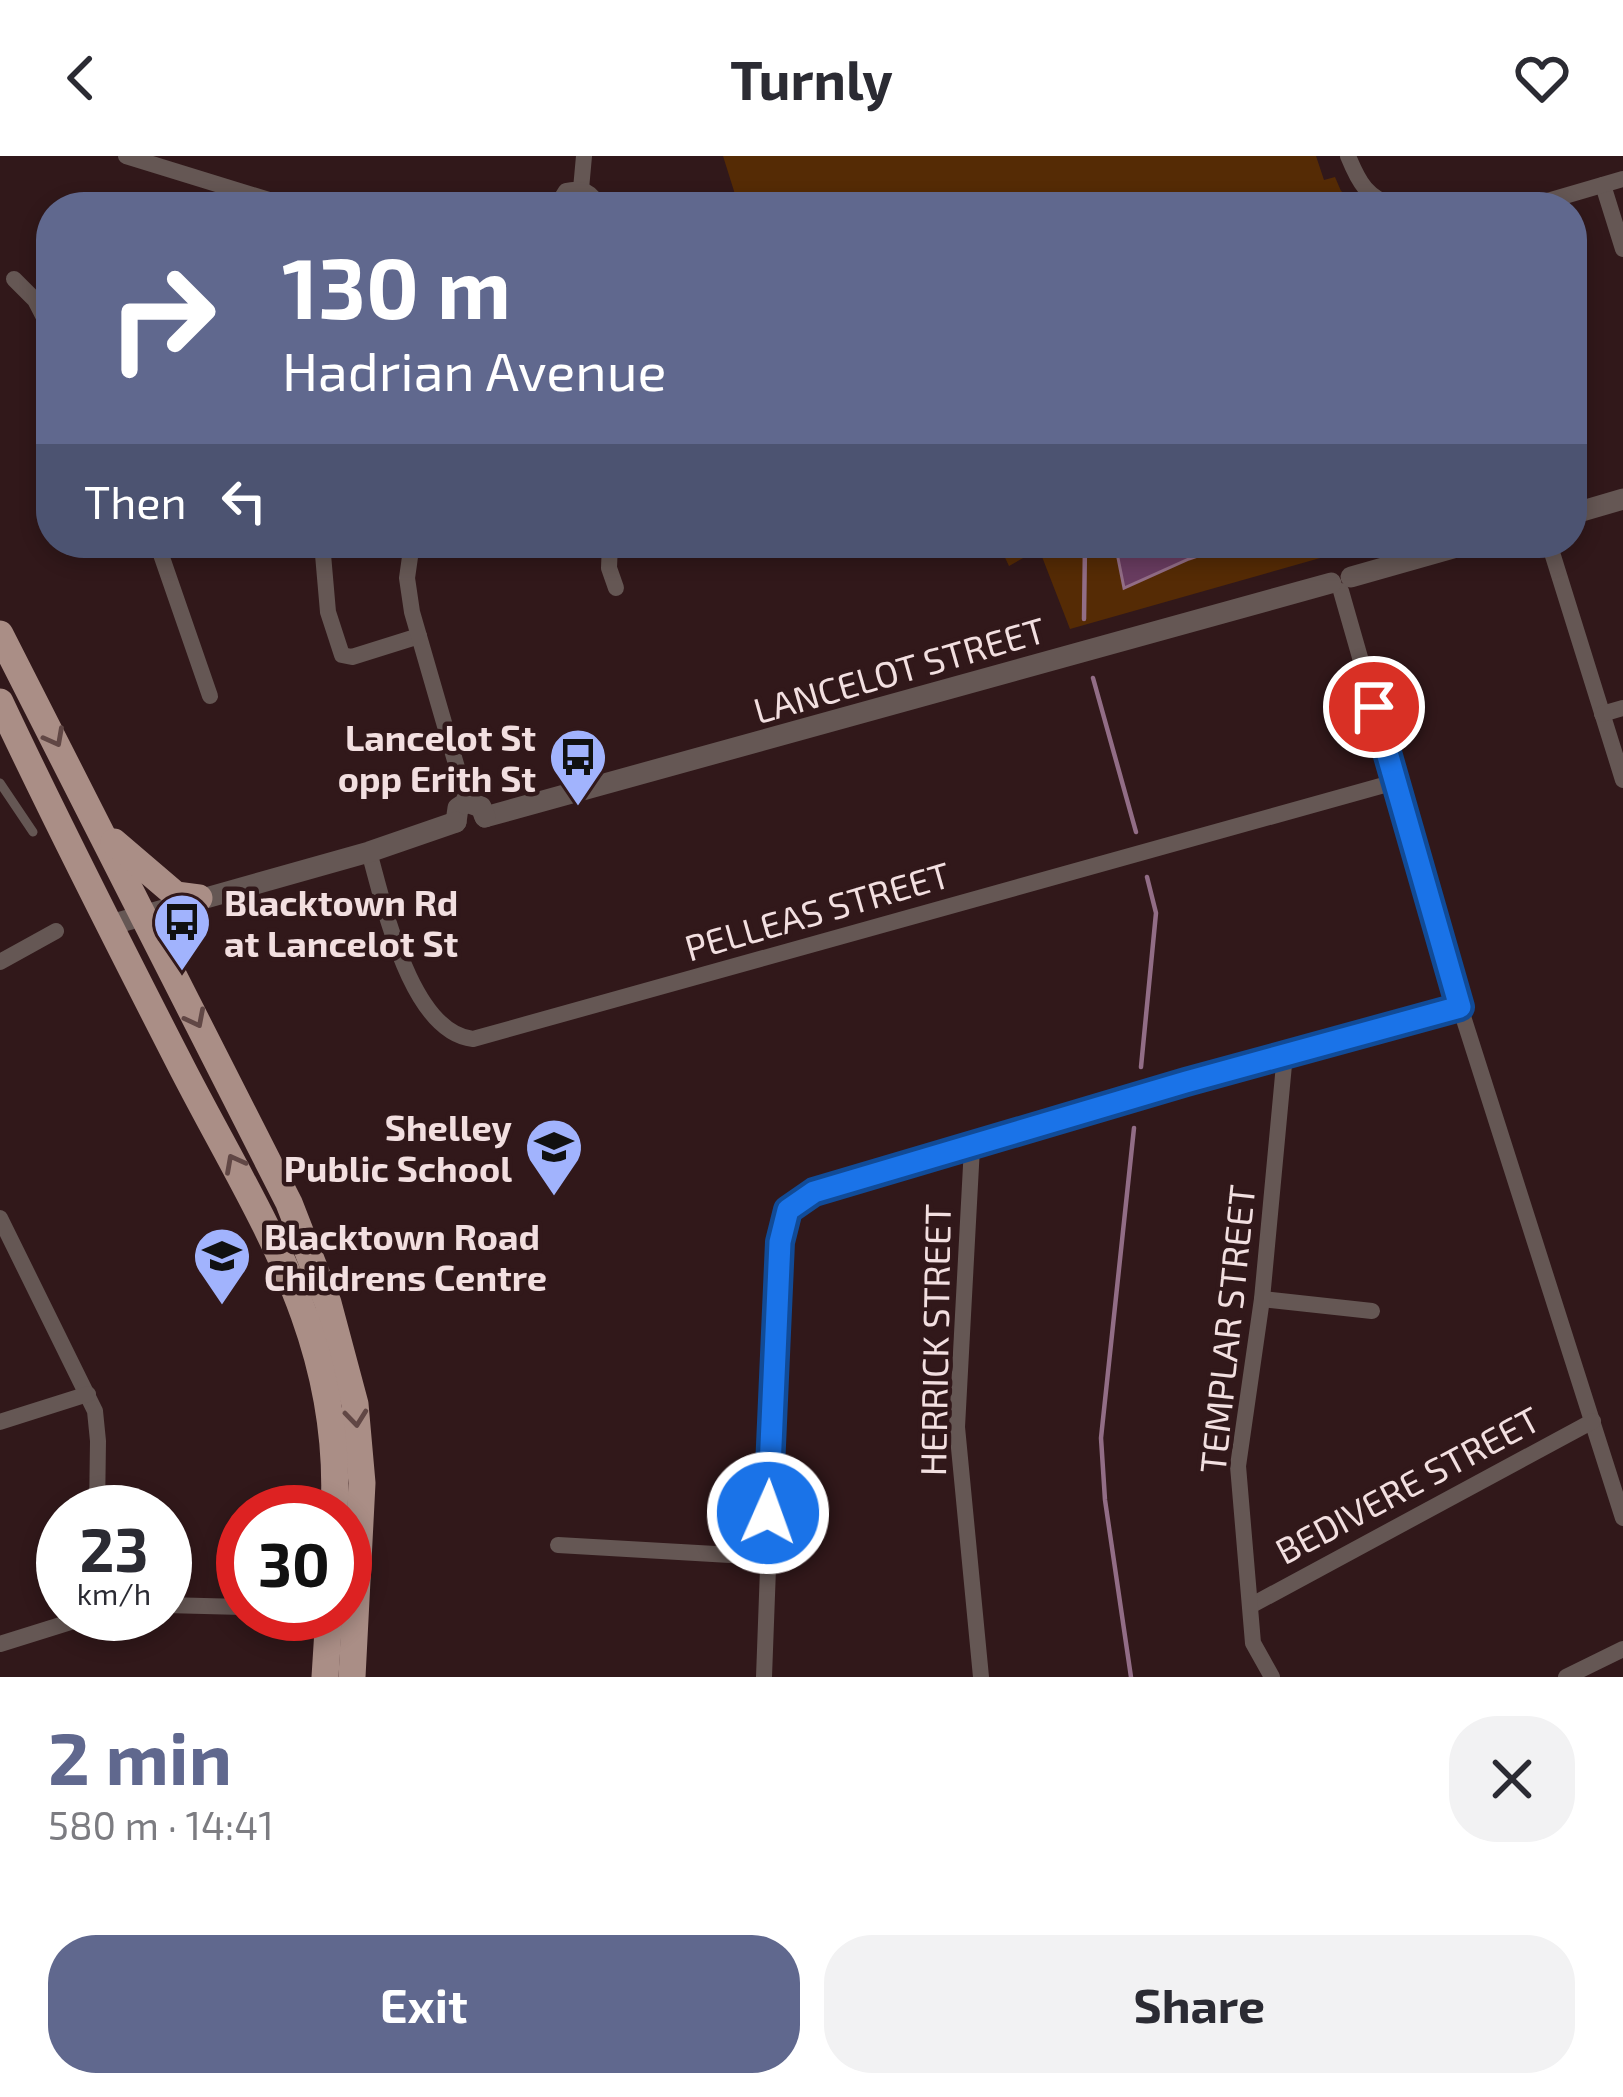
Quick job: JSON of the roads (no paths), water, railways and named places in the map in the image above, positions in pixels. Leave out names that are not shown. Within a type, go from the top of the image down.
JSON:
[{"type":"main road","points":[[0,634],[289,1203],[328,1303],[355,1404],[362,1483],[352,1677]]},
{"type":"main road","points":[[0,702],[275,1243],[330,1399],[334,1485]]},
{"type":"main road","points":[[102,831],[176,895],[199,898]]},
{"type":"main road","points":[[325,1677],[327,1641]]},
{"type":"street","points":[[126,156],[243,192]]},
{"type":"street","points":[[581,189],[584,156]]},
{"type":"street","points":[[1348,156],[1367,192]]},
{"type":"street","points":[[1580,192],[1623,179]]},
{"type":"street","points":[[1604,185],[1623,249]]},
{"type":"street","points":[[565,192],[586,192]]},
{"type":"street","points":[[14,279],[36,302]]},
{"type":"street","points":[[1587,510],[1623,499]]},
{"type":"street","points":[[162,558],[210,696]]},
{"type":"street","points":[[323,558],[325,594],[336,648],[342,655],[352,657],[419,636]]},
{"type":"street","points":[[411,558],[408,592],[469,814]]},
{"type":"street","points":[[609,558],[616,588]]},
{"type":"street","name":"LANCELOT STREET","points":[[110,925],[369,852],[469,814],[1341,584],[1423,558]]},
{"type":"street","points":[[1554,558],[1623,780]]},
{"type":"street","points":[[1341,584],[1460,1007],[1623,1518]]},
{"type":"street","points":[[1602,714],[1623,708]]},
{"type":"street","name":"PELLEAS STREET","points":[[369,852],[398,951],[426,1005],[438,1024],[451,1032],[463,1038],[482,1038],[1395,782]]},
{"type":"street","points":[[0,962],[56,931]]},
{"type":"street","points":[[764,1677],[780,1242],[788,1210],[814,1192],[1460,1007]]},
{"type":"street","name":"TEMPLAR STREET","points":[[1272,1677],[1253,1643],[1238,1466],[1262,1298],[1286,1054]]},
{"type":"street","name":"HERRICK STREET","points":[[972,1147],[958,1427],[981,1677]]},
{"type":"street","points":[[0,1218],[88,1394],[98,1425],[97,1485]]},
{"type":"street","points":[[1262,1298],[1372,1311]]},
{"type":"street","points":[[0,1422],[88,1394]]},
{"type":"street","name":"BEDIVERE STREET","points":[[1252,1605],[1593,1421]]},
{"type":"street","points":[[558,1545],[766,1557]]},
{"type":"street","points":[[0,1644],[36,1633]]},
{"type":"street","points":[[1567,1677],[1623,1649]]},
{"type":"lane","points":[[0,783],[32,832]]},
{"type":"waterway","points":[[1084,619],[1085,558]]},
{"type":"waterway","points":[[1093,678],[1136,832]]},
{"type":"waterway","points":[[1141,1067],[1156,913],[1147,877]]},
{"type":"waterway","points":[[1131,1677],[1105,1500],[1101,1438],[1134,1128]]},
{"type":"place","name":"Lancelot St opp Erith St","points":[[578,808]]},
{"type":"place","name":"Blacktown Rd at Lancelot St","points":[[182,973]]},
{"type":"place","name":"Shelley Public School","points":[[554,1198]]},
{"type":"place","name":"Blacktown Road Childrens Centre","points":[[222,1307]]}]
